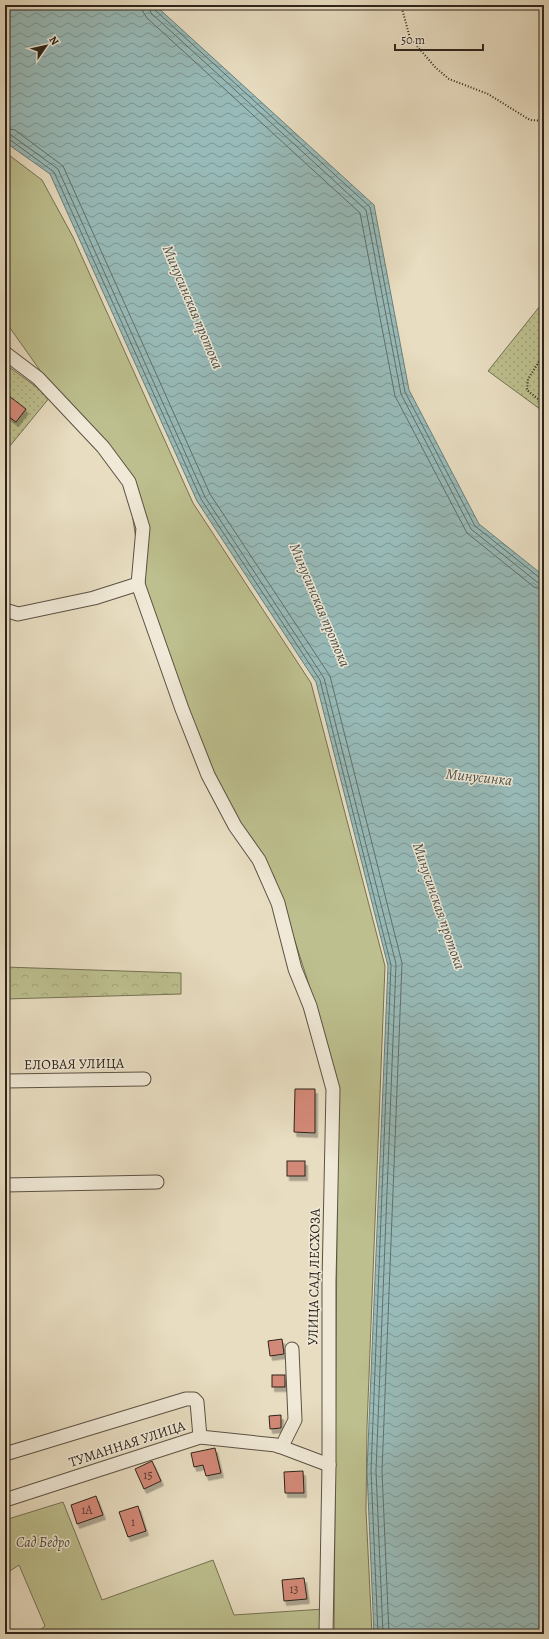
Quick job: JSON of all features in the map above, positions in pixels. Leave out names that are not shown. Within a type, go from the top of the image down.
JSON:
[{"type":"street","points":[[5,353],[38,378],[103,447],[129,482],[143,528],[138,584],[94,598],[18,614],[5,610]]},
{"type":"street","name":"УЛИЦА САД ЛЕСХОЗА","points":[[138,584],[182,709],[208,775],[235,826],[259,860],[278,904],[295,969],[310,1006],[333,1089],[329,1282],[329,1465],[326,1634]]},
{"type":"street","name":"ЕЛОВАЯ УЛИЦА","points":[[5,1081],[144,1079]]},
{"type":"street","points":[[5,1185],[157,1182]]},
{"type":"street","points":[[278,1446],[283,1444],[295,1420],[292,1349]]},
{"type":"street","points":[[5,1454],[186,1398],[194,1399],[196,1402],[200,1437]]},
{"type":"street","name":"ТУМАННАЯ УЛИЦА","points":[[5,1500],[200,1437],[278,1446],[329,1465]]},
{"type":"path","points":[[401,5],[410,38],[436,68],[449,79],[488,94],[530,120],[544,121]]},
{"type":"path","points":[[544,354],[528,379],[528,390],[544,404]]},
{"type":"green space","points":[[5,152],[42,180],[73,237],[193,503],[311,683],[385,966],[367,1427],[366,1510],[372,1634],[334,1634],[338,1090],[320,1019],[274,876],[226,800],[179,691],[143,585],[128,487],[49,383],[5,321]]},
{"type":"green space","points":[[544,301],[544,412],[488,371]]},
{"type":"green space","points":[[5,364],[50,397],[5,452]]},
{"type":"green space","points":[[5,967],[181,973],[181,994],[5,999]]},
{"type":"green space","name":"Сад Бедро","points":[[63,1502],[102,1600],[213,1560],[234,1615],[324,1609],[324,1634],[35,1634],[45,1626],[19,1565],[5,1574],[5,1520]]},
{"type":"water","points":[[5,5],[155,5],[374,205],[409,390],[479,524],[544,576],[544,1634],[374,1634],[367,1471],[388,966],[316,682],[197,501],[50,174],[5,142]]},
{"type":"building","points":[[5,393],[26,409],[16,422],[5,414]]},
{"type":"building","points":[[295,1089],[315,1089],[315,1133],[294,1132]]},
{"type":"building","points":[[287,1161],[305,1161],[305,1176],[287,1176]]},
{"type":"building","points":[[282,1339],[284,1354],[270,1356],[268,1341]]},
{"type":"building","points":[[272,1375],[285,1375],[285,1387],[272,1387]]},
{"type":"building","points":[[281,1415],[281,1428],[270,1429],[269,1416]]},
{"type":"building","points":[[215,1448],[221,1473],[206,1476],[203,1465],[194,1467],[191,1453]]},
{"type":"building","points":[[152,1461],[161,1481],[144,1489],[135,1469]]},
{"type":"building","points":[[303,1471],[304,1493],[285,1493],[284,1472]]},
{"type":"building","points":[[96,1496],[103,1515],[77,1524],[71,1505]]},
{"type":"building","points":[[138,1506],[146,1531],[128,1537],[119,1512]]},
{"type":"building","points":[[304,1578],[307,1599],[284,1601],[282,1580]]},
{"type":"water label","name":"Минусинская протока","points":[[193,307]]},
{"type":"water label","name":"Минусинская протока","points":[[320,605]]},
{"type":"water label","name":"Минусинка","points":[[479,777]]},
{"type":"water label","name":"Минусинская протока","points":[[439,906]]}]
